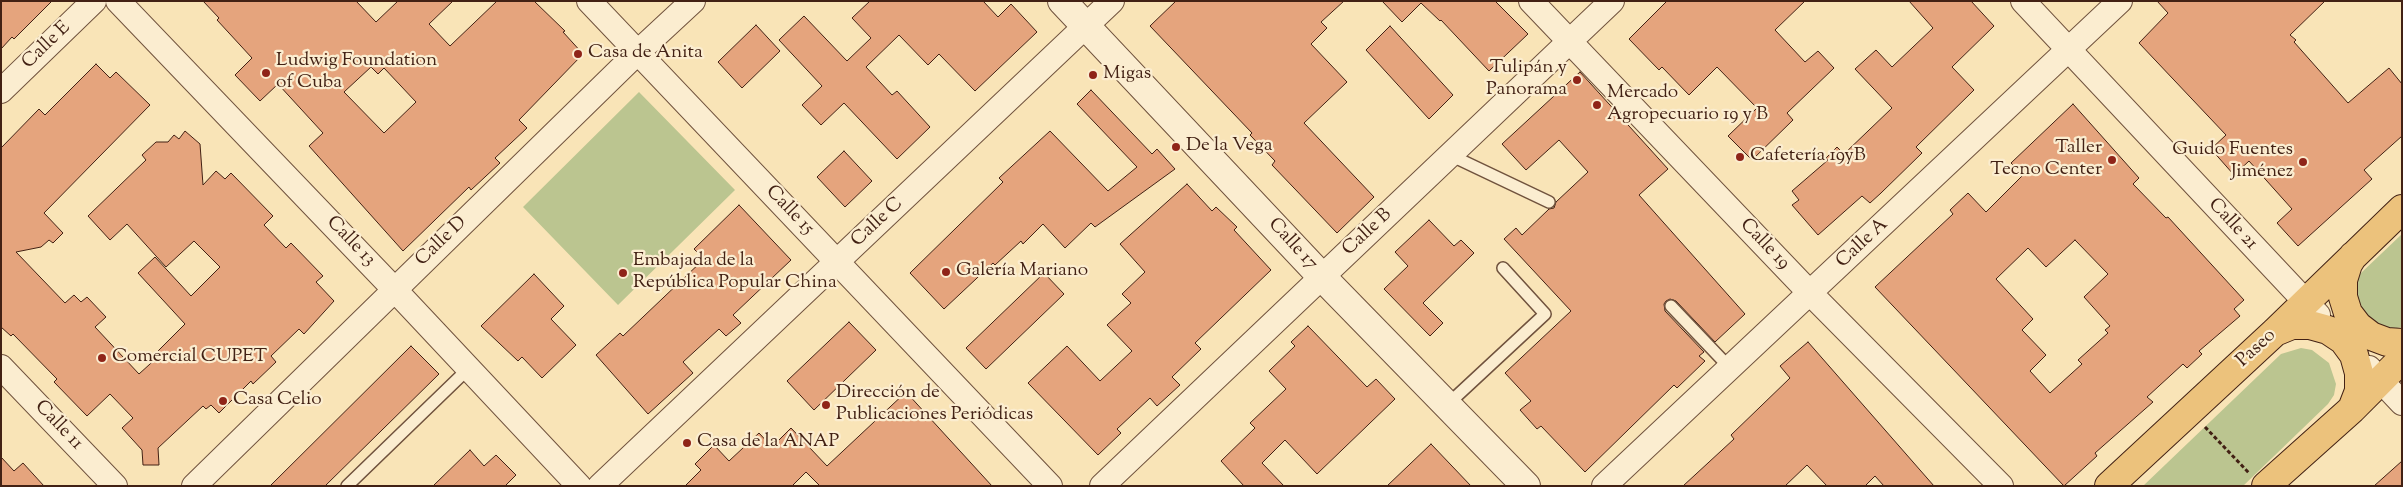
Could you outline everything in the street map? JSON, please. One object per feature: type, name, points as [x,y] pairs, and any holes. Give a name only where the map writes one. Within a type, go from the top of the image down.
[{"type":"main road","name":"Paseo","points":[[2109,486],[2191,412],[2306,303],[2357,250],[2402,209]]},
{"type":"main road","points":[[2357,250],[2348,264],[2343,280],[2344,297],[2348,312],[2358,326],[2371,336],[2387,342],[2402,344]]},
{"type":"main road","points":[[2275,332],[2292,325],[2310,325],[2328,330],[2343,340],[2354,355],[2359,373],[2359,391],[2352,408]]},
{"type":"main road","points":[[2260,483],[2352,408],[2379,379],[2402,359]]},
{"type":"street","name":"Calle E","points":[[1,91],[94,1]]},
{"type":"street","name":"Calle 13","points":[[118,1],[580,486]]},
{"type":"street","name":"Calle 15","points":[[589,1],[1050,486]]},
{"type":"street","name":"Calle D","points":[[194,486],[394,289],[693,1]]},
{"type":"street","name":"Calle 17","points":[[1062,1],[1322,277],[1526,486]]},
{"type":"street","name":"Calle C","points":[[600,486],[1112,1]]},
{"type":"street","name":"Calle 19","points":[[1531,1],[1810,293],[2001,486]]},
{"type":"street","name":"Calle B","points":[[1102,486],[1612,1]]},
{"type":"street","name":"Calle 21","points":[[2023,1],[2402,403]]},
{"type":"street","name":"Calle A","points":[[1604,486],[2120,1]]},
{"type":"street","name":"Calle 11","points":[[1,367],[115,486]]},
{"type":"lane","points":[[1450,155],[1549,202]]},
{"type":"lane","points":[[1447,405],[1545,314],[1503,268]]},
{"type":"lane","points":[[1671,306],[1730,368]]},
{"type":"lane","points":[[347,486],[469,368]]},
{"type":"path","points":[[2191,412],[2260,483]]},
{"type":"green space","points":[[639,92],[735,190],[618,305],[523,207]]},
{"type":"green space","points":[[2402,234],[2402,327],[2387,330],[2358,314],[2355,282],[2361,273]]},
{"type":"green space","points":[[2301,348],[2312,350],[2329,363],[2336,384],[2334,395],[2328,404],[2243,486],[2143,486],[2281,354]]},
{"type":"building","points":[[1,1],[52,1],[14,39],[12,37],[1,49]]},
{"type":"building","points":[[203,1],[356,1],[376,22],[398,1],[453,1],[429,24],[450,46],[497,1],[534,1],[565,31],[563,32],[583,54],[519,120],[527,128],[495,158],[500,163],[471,190],[469,187],[403,251],[309,146],[323,133],[278,84],[260,101],[235,75],[252,58],[217,20],[219,18]],"holes":[[[371,67],[378,74],[384,68],[416,102],[384,133],[344,92]]]},
{"type":"building","points":[[870,1],[983,1],[998,17],[1011,4],[1037,32],[975,91],[939,54],[928,65],[899,35],[866,67],[892,95],[897,91],[930,127],[897,159],[844,103],[821,125],[802,105],[822,86],[779,40],[804,16],[847,61],[871,38],[852,18]]},
{"type":"building","points":[[1176,1],[1344,1],[1321,22],[1327,28],[1311,44],[1347,82],[1304,123],[1374,197],[1337,233],[1272,165],[1275,161],[1250,135],[1252,133],[1150,26]]},
{"type":"building","points":[[1382,1],[1495,1],[1528,34],[1489,71],[1441,20],[1421,3],[1402,22]]},
{"type":"building","points":[[1667,1],[1805,1],[1775,30],[1805,62],[1818,51],[1834,68],[1787,113],[1793,120],[1752,160],[1728,136],[1757,108],[1717,67],[1689,95],[1662,67],[1659,70],[1629,39]]},
{"type":"building","points":[[1909,1],[1971,1],[1994,26],[1952,67],[1974,90],[1916,147],[1922,153],[1881,193],[1870,203],[1862,196],[1818,235],[1792,205],[1799,200],[1792,191],[1828,160],[1826,158],[1837,147],[1844,154],[1892,108],[1855,69],[1876,50],[1892,67],[1933,28]]},
{"type":"building","points":[[2157,1],[2325,1],[2290,35],[2348,103],[2389,68],[2402,84],[2402,136],[2364,170],[2372,179],[2298,246],[2277,223],[2292,209],[2249,161],[2234,175],[2211,149],[2226,135],[2139,43],[2168,13]]},
{"type":"building","points":[[756,25],[780,51],[742,88],[718,62]]},
{"type":"building","points":[[1390,26],[1453,95],[1429,119],[1366,50]]},
{"type":"building","points":[[96,64],[110,78],[116,72],[150,105],[44,213],[63,233],[53,243],[49,240],[41,247],[16,252],[65,303],[74,295],[81,302],[87,297],[106,317],[95,327],[139,374],[161,354],[158,351],[185,324],[138,273],[155,257],[191,296],[220,267],[194,241],[166,267],[127,224],[110,240],[88,216],[146,160],[142,155],[156,142],[168,142],[174,135],[179,139],[185,131],[200,144],[203,185],[216,171],[225,179],[231,173],[273,216],[264,225],[286,248],[291,243],[323,276],[316,282],[334,301],[304,334],[299,329],[271,356],[276,362],[253,384],[251,381],[219,413],[211,405],[206,409],[203,406],[158,448],[159,465],[143,465],[142,450],[122,428],[133,418],[110,394],[87,416],[54,382],[57,379],[13,334],[11,336],[1,327],[1,148],[39,109],[45,115]]},
{"type":"building","points":[[1580,72],[1668,169],[1639,195],[1745,314],[1715,342],[1676,301],[1670,299],[1666,301],[1664,304],[1665,311],[1704,352],[1699,356],[1705,361],[1677,388],[1674,385],[1585,472],[1541,426],[1537,429],[1520,410],[1531,401],[1505,373],[1571,311],[1504,239],[1516,228],[1522,235],[1549,209],[1554,208],[1556,202],[1588,172],[1559,140],[1526,170],[1502,144]]},
{"type":"building","points":[[1091,90],[1152,154],[1157,149],[1175,169],[1095,227],[1091,223],[1065,248],[1043,224],[1023,244],[1021,241],[995,265],[993,263],[944,309],[910,273],[1003,182],[999,178],[1050,131],[1108,191],[1137,167],[1077,104]]},
{"type":"building","points":[[2073,104],[2139,178],[2133,184],[2166,218],[2168,217],[2244,300],[2234,309],[2240,316],[2199,351],[2202,354],[2187,368],[2183,364],[2147,397],[2153,402],[2095,453],[2097,456],[2064,486],[1875,287],[1953,214],[1950,210],[1968,193],[1986,212],[2023,175],[2011,163]],"holes":[[[2075,240],[2108,274],[2084,297],[2110,326],[2105,330],[2108,333],[2078,360],[2082,364],[2050,393],[2030,371],[2046,355],[2022,330],[2033,319],[1996,279],[2028,248],[2046,267]]]},
{"type":"building","points":[[844,151],[872,181],[845,207],[817,177]]},
{"type":"building","points":[[1187,184],[1212,211],[1216,207],[1237,227],[1234,230],[1271,270],[1195,343],[1201,349],[1172,377],[1180,385],[1157,406],[1150,398],[1117,429],[1121,433],[1098,455],[1028,383],[1067,346],[1100,381],[1132,351],[1107,325],[1131,303],[1122,294],[1145,272],[1120,244]]},
{"type":"building","points":[[739,205],[791,260],[733,315],[741,323],[726,336],[719,329],[683,362],[693,373],[648,414],[596,355],[620,333],[623,336],[704,259],[694,249]]},
{"type":"building","points":[[1429,220],[1454,246],[1461,240],[1474,253],[1423,303],[1443,323],[1430,336],[1384,289],[1408,266],[1395,252]]},
{"type":"building","points":[[1044,273],[1064,294],[986,369],[966,348]]},
{"type":"building","points":[[534,274],[564,306],[551,319],[576,345],[542,378],[522,357],[518,361],[481,326]]},
{"type":"building","points":[[849,322],[876,350],[814,410],[787,381]]},
{"type":"building","points":[[1308,326],[1367,387],[1376,379],[1395,399],[1317,474],[1285,440],[1262,463],[1284,486],[1244,486],[1221,461],[1255,428],[1250,423],[1286,389],[1269,371],[1295,346],[1291,342]]},
{"type":"building","points":[[1808,342],[1934,486],[1884,486],[1875,476],[1865,486],[1827,486],[1807,465],[1785,486],[1683,486],[1734,439],[1731,435],[1790,378],[1780,366]]},
{"type":"building","points":[[411,346],[439,374],[325,486],[270,486]]},
{"type":"building","points":[[906,392],[992,486],[820,486],[806,472],[792,486],[685,486],[701,470],[695,464],[714,445],[729,461],[759,433],[772,447],[791,428],[827,466]]},
{"type":"building","points":[[1431,444],[1471,486],[1387,486]]},
{"type":"building","points":[[470,450],[484,466],[496,455],[516,475],[505,486],[433,486]]},
{"type":"building","points":[[1,457],[14,471],[23,463],[44,486],[1,486]]},
{"type":"building","points":[[2402,461],[2402,486],[2374,486]]},
{"type":"place","name":"Casa de Anita","points":[[578,54]]},
{"type":"place","name":"Ludwig Foundation of Cuba","points":[[266,73]]},
{"type":"place","name":"Migas","points":[[1093,75]]},
{"type":"place","name":"Tulipán y Panorama","points":[[1577,80]]},
{"type":"place","name":"Mercado Agropecuario 19 y B","points":[[1597,105]]},
{"type":"place","name":"De la Vega","points":[[1176,147]]},
{"type":"place","name":"Cafetería 19yB","points":[[1740,157]]},
{"type":"place","name":"Taller Tecno Center","points":[[2112,160]]},
{"type":"place","name":"Guido Fuentes Jiménez","points":[[2303,162]]},
{"type":"place","name":"Galería Mariano","points":[[946,272]]},
{"type":"place","name":"Embajada de la República Popular China","points":[[623,273]]},
{"type":"place","name":"Comercial CUPET","points":[[102,358]]},
{"type":"place","name":"Casa Celio","points":[[223,401]]},
{"type":"place","name":"Dirección de Publicaciones Periódicas","points":[[826,405]]},
{"type":"place","name":"Casa de la ANAP","points":[[687,443]]}]
